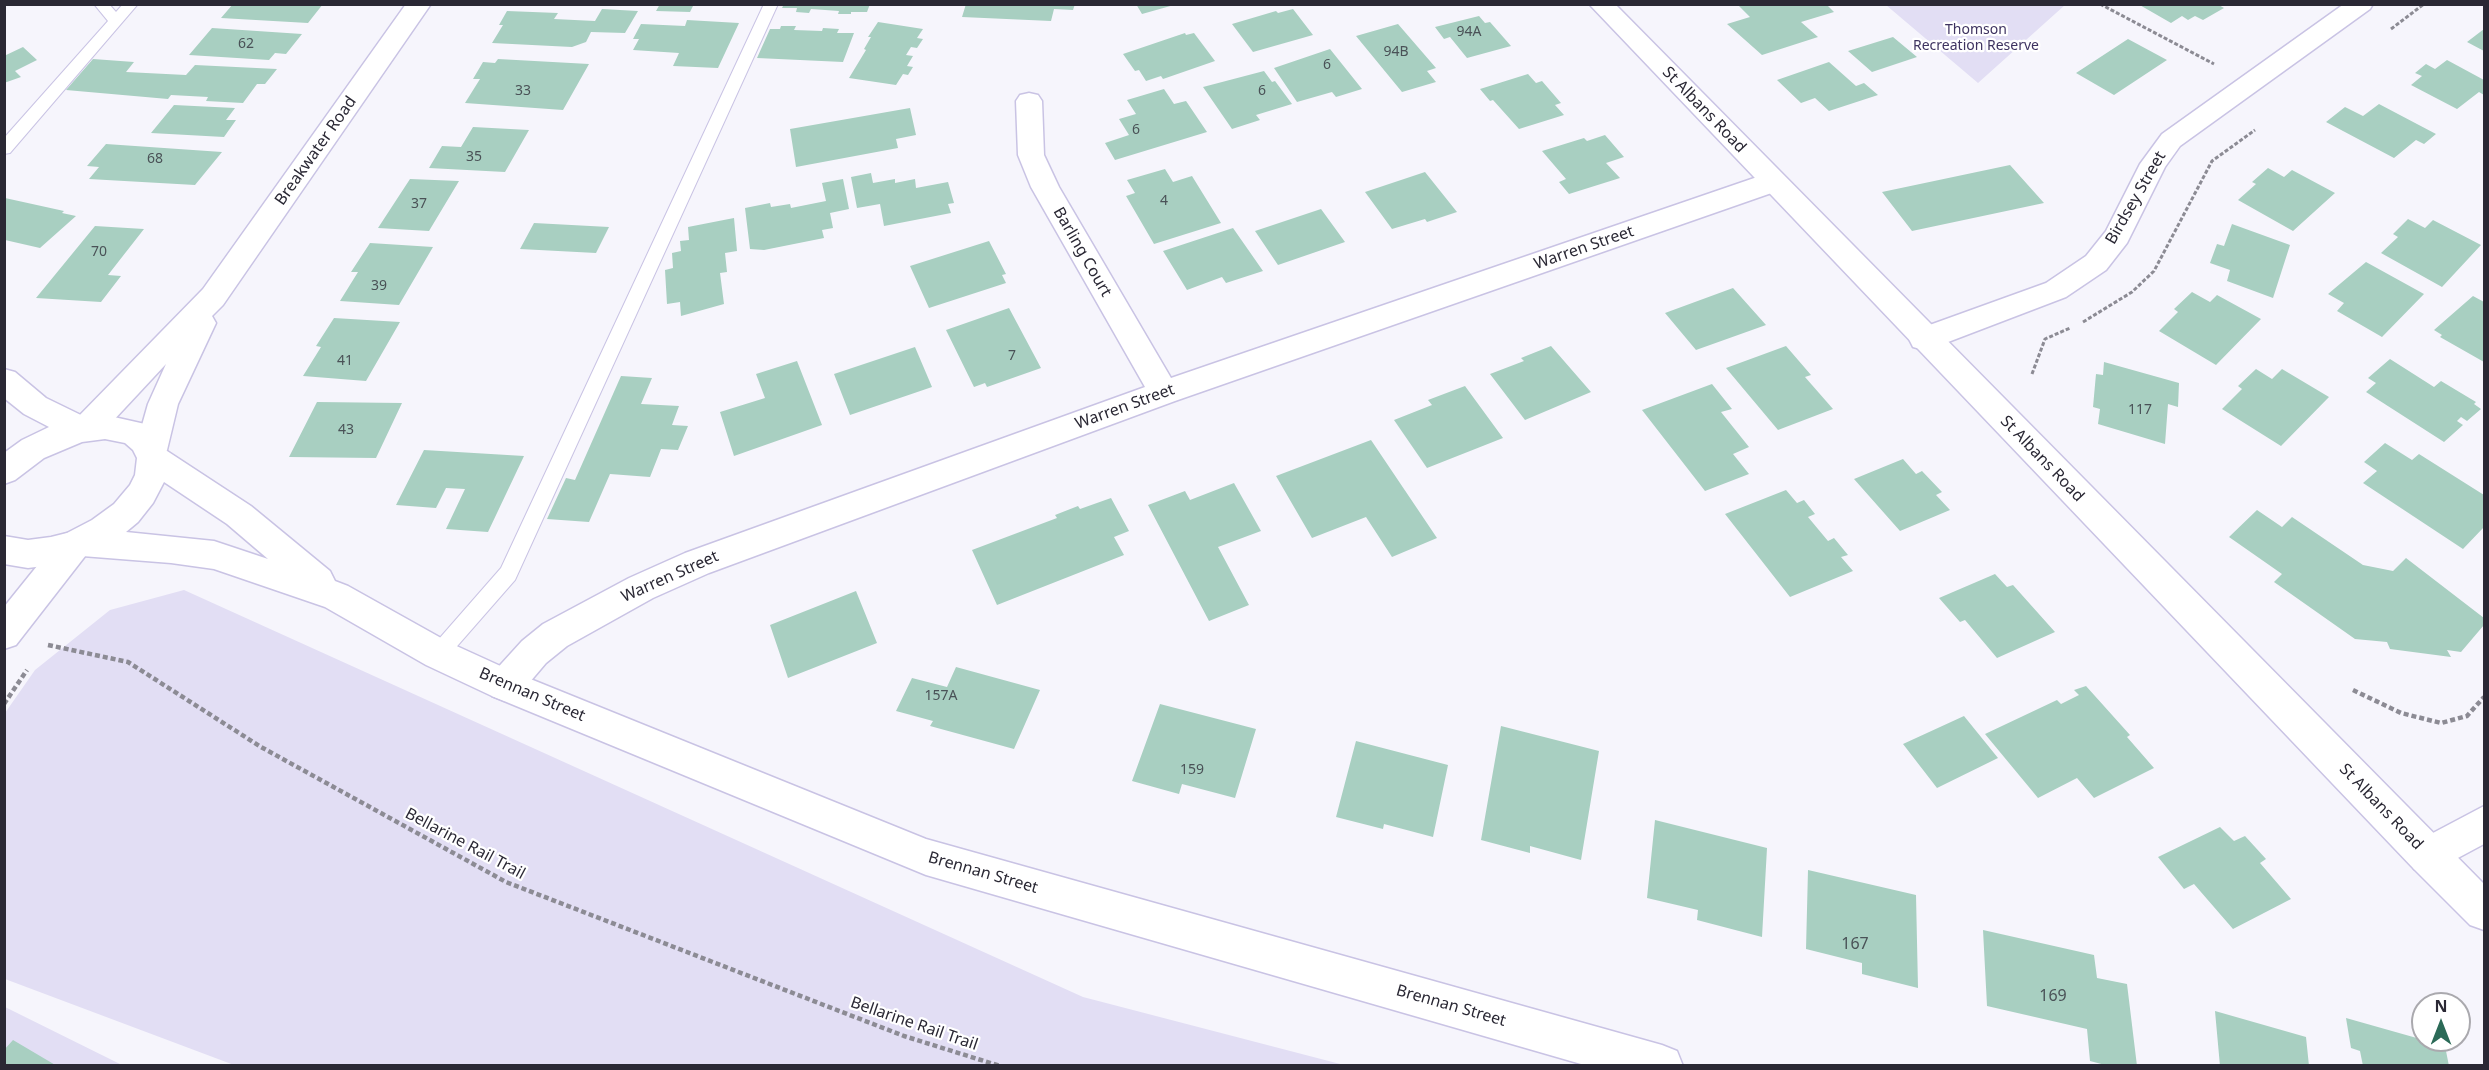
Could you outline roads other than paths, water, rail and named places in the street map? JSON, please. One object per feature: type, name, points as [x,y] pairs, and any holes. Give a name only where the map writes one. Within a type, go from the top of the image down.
[{"type":"street","name":"Breakwater Road","points":[[84,429],[213,297],[419,4]]},
{"type":"street","name":"St Albans Road","points":[[1601,4],[1924,339],[2484,911]]},
{"type":"street","name":"Birdsey Street","points":[[1924,339],[2056,290],[2096,263],[2117,236],[2153,164],[2171,140],[2361,4]]},
{"type":"street","name":"Barling Court","points":[[1029,101],[1031,155],[1045,187],[1164,393]]},
{"type":"street","name":"Warren Street","points":[[505,685],[540,646],[555,635],[671,574],[1164,393],[1773,182]]},
{"type":"street","name":"Breakwater Road","points":[[76,543],[104,530],[126,513],[142,494],[151,475],[152,454],[163,404],[213,297]]},
{"type":"street","points":[[4,380],[41,410],[84,429]]},
{"type":"street","name":"Brennan Street","points":[[84,429],[105,427],[134,433],[144,441],[152,454],[239,515],[336,596],[438,654],[505,685],[926,857],[1662,1065]]},
{"type":"street","points":[[4,471],[33,448],[84,429]]},
{"type":"street","name":"Brennan Street","points":[[76,543],[171,549],[214,555],[336,596]]},
{"type":"street","points":[[4,549],[28,554],[76,543]]},
{"type":"street","points":[[4,634],[76,543]]},
{"type":"street","points":[[2428,856],[2484,824]]},
{"type":"lane","points":[[101,4],[116,22]]},
{"type":"lane","points":[[4,149],[131,4]]},
{"type":"lane","points":[[438,654],[508,574],[771,4]]},
{"type":"park label","name":"Thomson Recreation Reserve","points":[[1976,38]]}]
